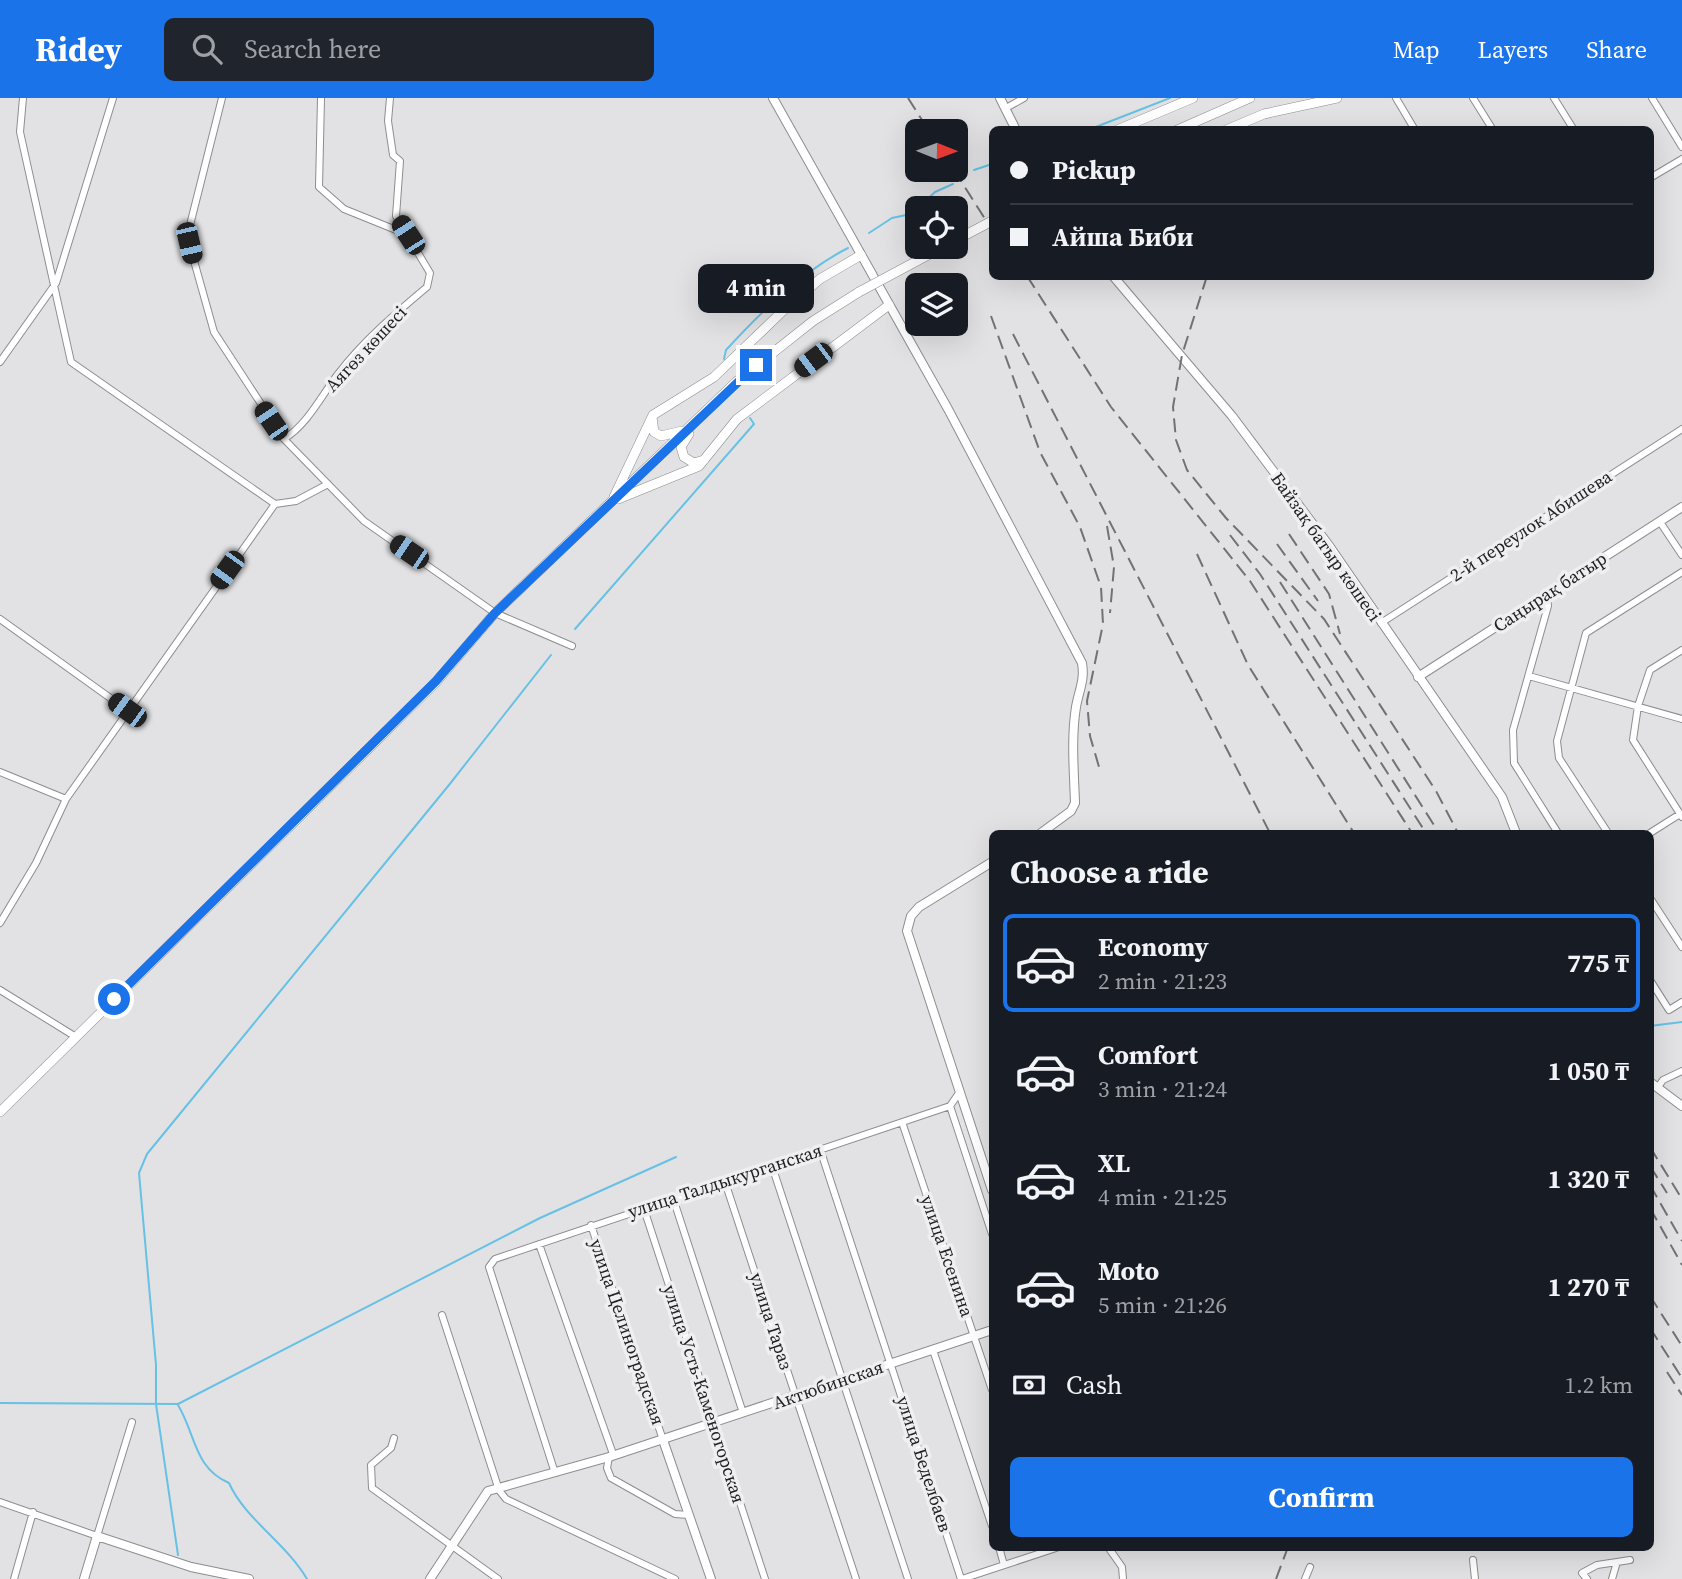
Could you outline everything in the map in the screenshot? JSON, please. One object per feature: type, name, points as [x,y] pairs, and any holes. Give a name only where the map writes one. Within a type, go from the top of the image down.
[{"type":"main road","points":[[1126,126],[1193,98]]},
{"type":"main road","points":[[1186,126],[1250,98]]},
{"type":"main road","points":[[1236,126],[1264,114],[1335,98]]},
{"type":"main road","points":[[968,234],[989,223]]},
{"type":"main road","points":[[612,501],[653,415],[713,377],[820,279],[861,255]]},
{"type":"main road","points":[[0,1112],[436,681],[495,613],[693,425],[776,349],[859,292],[921,259]]},
{"type":"main road","points":[[612,501],[669,481],[699,466],[737,419],[783,382],[889,306]]},
{"type":"main road","points":[[653,415],[654,432],[661,436],[675,435],[693,425]]},
{"type":"main road","points":[[693,425],[682,453],[687,461],[706,459]]},
{"type":"street","points":[[15,98],[22,101],[20,132],[56,283],[71,362],[275,504],[296,501],[328,484]]},
{"type":"street","points":[[0,362],[56,283],[113,98]]},
{"type":"street","points":[[222,98],[190,229],[189,243],[214,332],[284,439],[364,521],[495,613],[572,646]]},
{"type":"street","points":[[321,98],[319,187],[344,209],[408,235]]},
{"type":"street","name":"Аягөз көшесі","points":[[284,439],[298,430],[338,374],[393,314],[428,287],[430,273],[396,216],[395,194],[401,182],[400,161],[393,155],[388,121],[390,98]]},
{"type":"street","points":[[773,98],[948,409],[1082,663],[1084,678],[1076,706],[1074,736],[1075,803],[1071,811],[1045,830]]},
{"type":"street","points":[[1000,98],[1014,126]]},
{"type":"street","points":[[1006,108],[1023,98]]},
{"type":"street","points":[[1396,98],[1413,126]]},
{"type":"street","points":[[1473,98],[1490,126]]},
{"type":"street","points":[[1554,98],[1572,126]]},
{"type":"street","points":[[1652,98],[1682,147]]},
{"type":"street","points":[[1654,176],[1682,159]]},
{"type":"street","name":"Байзақ батыр көшесі","points":[[1116,280],[1232,416],[1330,547],[1502,797],[1515,830]]},
{"type":"street","name":"2-й переулок Абишева","points":[[1381,623],[1682,429]]},
{"type":"street","points":[[0,923],[36,863],[66,799],[275,504]]},
{"type":"street","name":"Саңырақ батыр","points":[[1418,677],[1682,507]]},
{"type":"street","points":[[1660,522],[1682,555]]},
{"type":"street","points":[[1606,830],[1559,758],[1557,741],[1586,633],[1682,572]]},
{"type":"street","points":[[1547,595],[1548,606],[1513,730],[1514,763],[1556,830]]},
{"type":"street","points":[[0,619],[127,710]]},
{"type":"street","points":[[1654,832],[1681,816],[1633,740],[1638,706],[1650,670],[1682,650]]},
{"type":"street","points":[[1529,676],[1682,719]]},
{"type":"street","points":[[0,772],[66,799]]},
{"type":"street","points":[[989,864],[919,907],[909,921],[907,931],[989,1181]]},
{"type":"street","points":[[1654,904],[1682,947]]},
{"type":"street","points":[[1654,987],[1669,1010],[1682,1002]]},
{"type":"street","points":[[0,990],[76,1037]]},
{"type":"street","points":[[1682,1071],[1654,1085],[1682,1106]]},
{"type":"street","points":[[959,1093],[950,1106],[989,1225]]},
{"type":"street","name":"улица Талдыкурганская","points":[[555,1473],[489,1267],[495,1259],[950,1106]]},
{"type":"street","name":"улица Есенина","points":[[902,1122],[989,1381]]},
{"type":"street","name":"улица Беделбаев","points":[[820,1149],[962,1579]]},
{"type":"street","points":[[772,1166],[908,1579]]},
{"type":"street","name":"улица Тараз","points":[[725,1182],[856,1579]]},
{"type":"street","points":[[673,1198],[743,1413]]},
{"type":"street","name":"улица Усть-Каменогорская","points":[[643,1209],[765,1579]]},
{"type":"street","name":"улица Целиноградская","points":[[591,1225],[663,1440]]},
{"type":"street","points":[[539,1244],[611,1455],[607,1468],[611,1478],[675,1514],[689,1515]]},
{"type":"street","points":[[442,1315],[498,1488],[506,1499],[676,1579]]},
{"type":"street","name":"Актюбинская","points":[[498,1488],[663,1440],[989,1331]]},
{"type":"street","points":[[933,1350],[989,1517]]},
{"type":"street","points":[[84,1579],[132,1422]]},
{"type":"street","points":[[394,1438],[391,1448],[371,1465],[372,1488],[455,1545],[498,1579]]},
{"type":"street","points":[[663,1440],[711,1579]]},
{"type":"street","points":[[430,1579],[455,1545],[488,1491],[498,1488]]},
{"type":"street","points":[[0,1502],[191,1567],[249,1579]]},
{"type":"street","points":[[14,1579],[33,1512]]},
{"type":"street","points":[[1000,1551],[1004,1565]]},
{"type":"street","points":[[962,1579],[1040,1551]]},
{"type":"street","points":[[1111,1551],[1122,1567],[1123,1579]]},
{"type":"street","points":[[1474,1560],[1475,1579]]},
{"type":"street","points":[[1585,1576],[1597,1565],[1630,1560]]},
{"type":"street","points":[[1612,1579],[1617,1562]]},
{"type":"street","points":[[1305,1579],[1310,1567]]},
{"type":"waterway","points":[[1098,126],[1170,98]]},
{"type":"waterway","points":[[974,170],[989,165]]},
{"type":"waterway","points":[[931,196],[953,184]]},
{"type":"waterway","points":[[869,233],[892,218],[905,215]]},
{"type":"waterway","points":[[724,359],[726,350],[782,294],[814,269],[848,248]]},
{"type":"waterway","points":[[575,629],[754,424],[750,418]]},
{"type":"waterway","points":[[178,1555],[156,1404],[156,1365],[139,1173],[147,1154],[449,785],[551,655]]},
{"type":"waterway","points":[[1654,1026],[1682,1022]]},
{"type":"waterway","points":[[0,1403],[178,1404],[540,1218],[676,1157]]},
{"type":"waterway","points":[[178,1405],[202,1460],[217,1477],[229,1483],[245,1508],[288,1554],[307,1579]]},
{"type":"railway","points":[[908,98],[921,119]]},
{"type":"railway","points":[[962,182],[989,225]]},
{"type":"railway","points":[[1030,280],[1111,407],[1250,581],[1410,830]]},
{"type":"railway","points":[[1206,280],[1182,355],[1173,407],[1176,440],[1187,470],[1226,518],[1324,619],[1436,791],[1456,830]]},
{"type":"railway","points":[[991,316],[1040,452],[1080,527],[1101,587],[1103,624],[1087,701],[1090,736],[1099,767]]},
{"type":"railway","points":[[1013,334],[1268,830]]},
{"type":"railway","points":[[1107,526],[1114,567],[1110,613]]},
{"type":"railway","points":[[1289,534],[1329,594],[1340,634]]},
{"type":"railway","points":[[1230,535],[1260,574],[1424,830]]},
{"type":"railway","points":[[1277,544],[1318,601]]},
{"type":"railway","points":[[1197,554],[1248,665],[1352,830]]},
{"type":"railway","points":[[1280,582],[1437,830]]},
{"type":"railway","points":[[1654,1154],[1682,1199]]},
{"type":"railway","points":[[1654,1172],[1667,1193]]},
{"type":"railway","points":[[1654,1192],[1682,1241]]},
{"type":"railway","points":[[1654,1215],[1682,1265]]},
{"type":"railway","points":[[1654,1302],[1682,1346]]},
{"type":"railway","points":[[1654,1334],[1682,1378]]},
{"type":"railway","points":[[1667,1372],[1682,1395]]},
{"type":"railway","points":[[1276,1579],[1286,1551]]},
{"type":"route","points":[[114,999],[436,681],[495,613],[756,365]]}]
